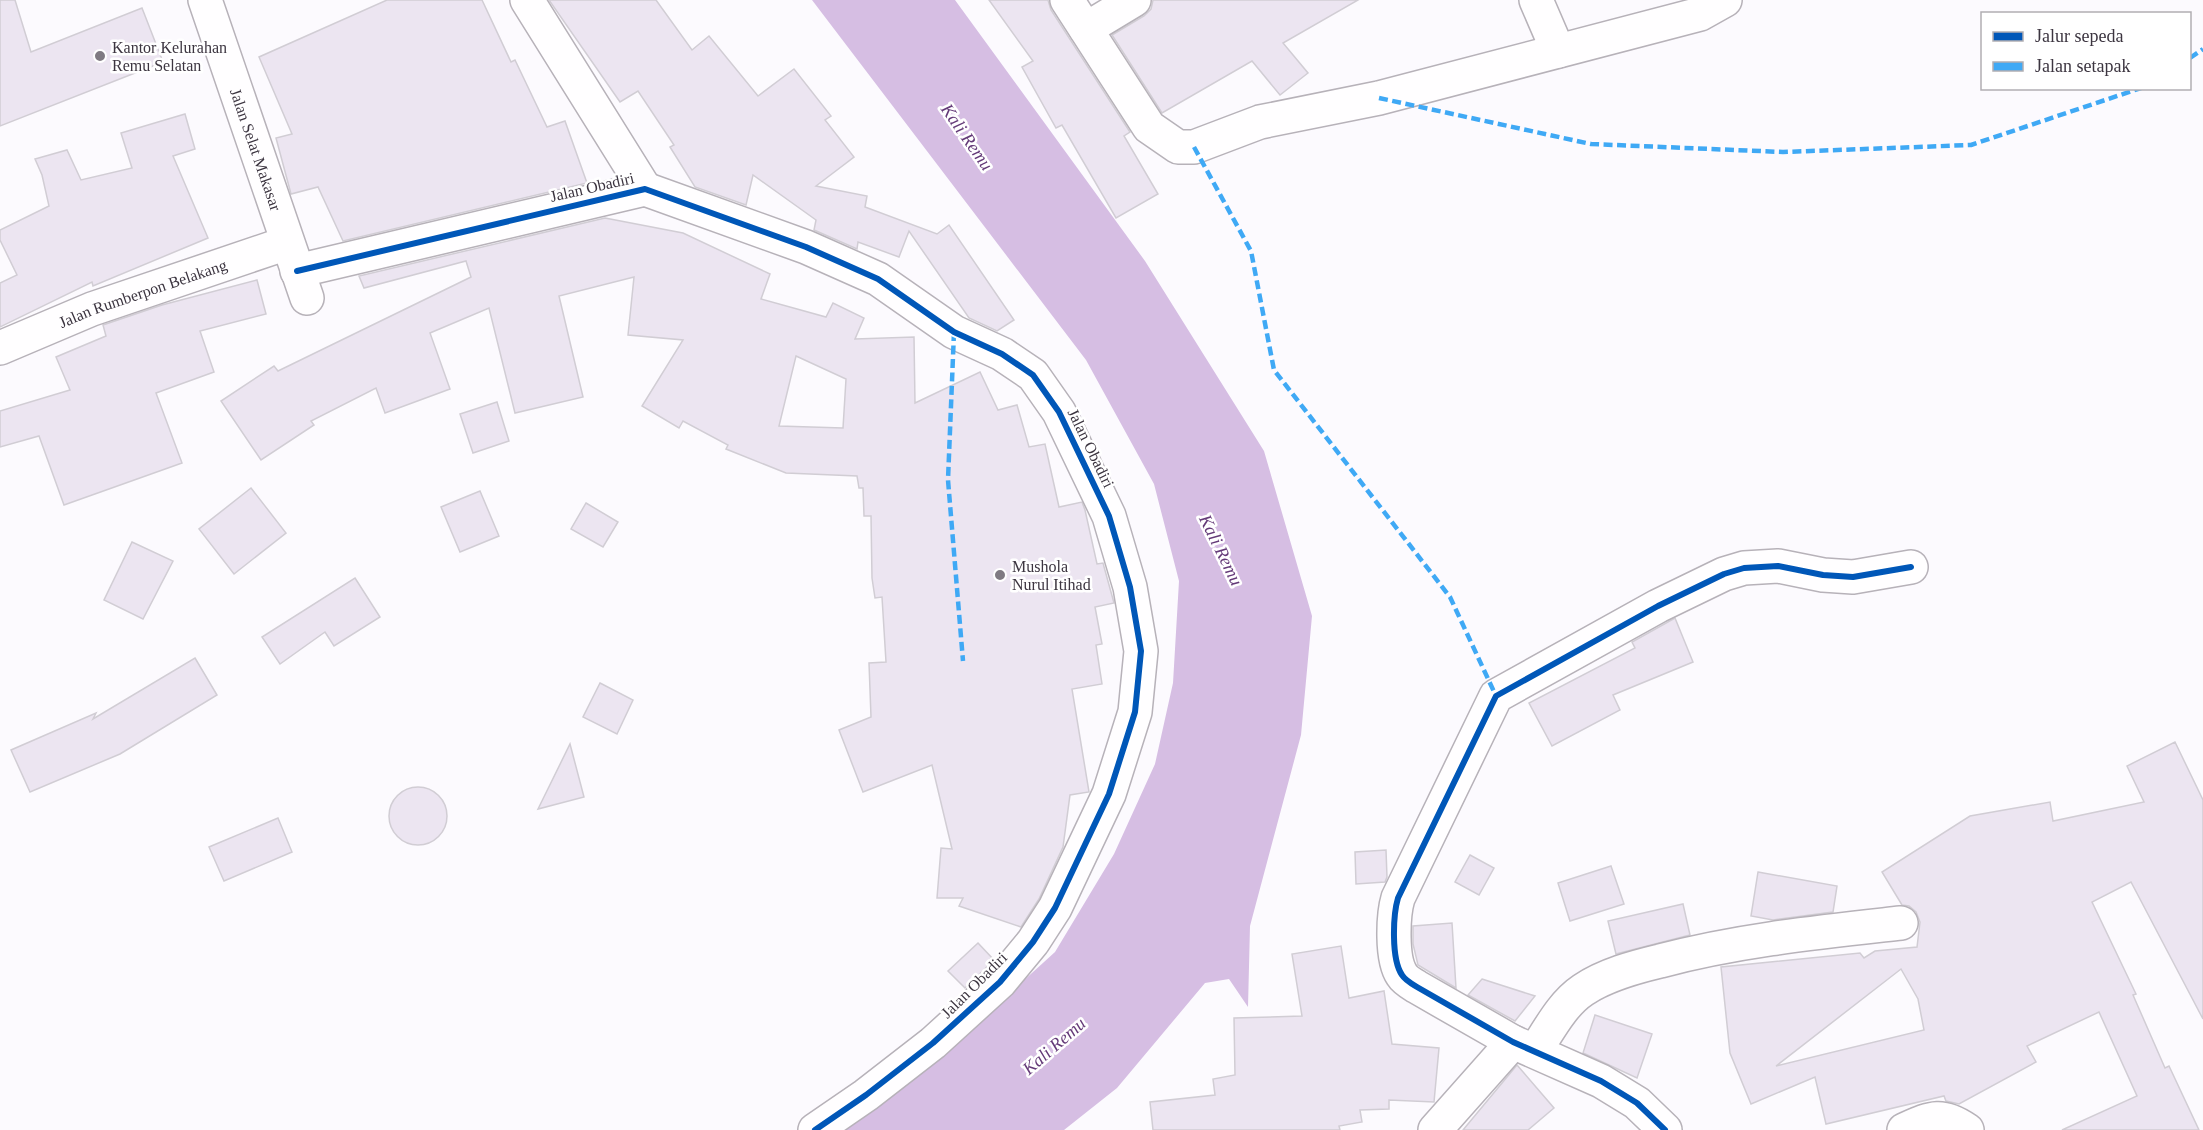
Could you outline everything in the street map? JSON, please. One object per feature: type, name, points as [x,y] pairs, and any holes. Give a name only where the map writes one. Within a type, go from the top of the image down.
[{"type":"street","name":"Jalan Selat Makasar","points":[[205,0],[297,270]]},
{"type":"street","points":[[527,0],[645,189]]},
{"type":"street","points":[[1067,0],[1149,127],[1178,147],[1194,147],[1260,122],[1379,98],[1700,14],[1725,0]]},
{"type":"street","points":[[1086,29],[1134,0]]},
{"type":"street","points":[[1536,0],[1558,51]]},
{"type":"street","name":"Jalan Obadiri","points":[[297,270],[645,189],[806,248],[878,279],[954,332],[1002,354],[1033,375],[1059,412],[1109,516],[1130,587],[1141,651],[1135,712],[1109,794],[1055,908],[1033,942],[1000,982],[933,1043],[866,1095],[815,1130]]},
{"type":"street","name":"Jalan Rumberpon Belakang","points":[[0,348],[92,309],[297,270]]},
{"type":"street","points":[[1665,1130],[1637,1103],[1601,1081],[1524,1046],[1417,987],[1401,974],[1396,960],[1394,914],[1398,898],[1496,696],[1659,606],[1724,574],[1744,568],[1778,566],[1823,575],[1854,577],[1911,567]]},
{"type":"street","points":[[1435,1130],[1573,998],[1611,976],[1684,955],[1781,938],[1901,923]]},
{"type":"street","points":[[1904,1130],[1933,1118],[1943,1117],[1953,1120],[1967,1130]]},
{"type":"water","name":"Kali Remu","points":[[812,0],[955,0],[1145,261],[1264,451],[1312,616],[1301,735],[1250,926],[1248,1007],[1229,979],[1205,983],[1117,1088],[1064,1130],[830,1130],[966,1033],[1055,952],[1114,854],[1155,764],[1173,683],[1179,581],[1154,484],[1086,360]]},
{"type":"building","name":"Kantor Kelurahan Remu Selatan","points":[[0,0],[15,0],[31,52],[142,8],[163,62],[0,126]]},
{"type":"building","points":[[387,0],[482,0],[511,62],[515,60],[547,127],[565,121],[587,183],[343,241],[318,187],[291,194],[276,138],[292,134],[259,57]]},
{"type":"building","points":[[549,0],[656,0],[692,50],[709,36],[758,96],[794,69],[831,116],[825,120],[854,157],[816,186],[867,196],[865,207],[937,234],[949,225],[1014,320],[997,331],[969,318],[909,231],[899,257],[858,242],[857,249],[814,230],[816,220],[753,175],[746,205],[695,187],[670,147],[674,145],[638,91],[620,102]]},
{"type":"building","points":[[989,0],[1048,0],[1051,10],[1130,132],[1124,136],[1158,194],[1116,218],[1062,125],[1056,128],[1022,67],[1033,61]]},
{"type":"building","points":[[1153,0],[1358,0],[1283,43],[1308,73],[1280,95],[1252,61],[1162,113],[1112,35],[1144,16],[1151,9]]},
{"type":"building","points":[[185,114],[195,149],[173,156],[208,238],[93,286],[92,282],[0,327],[0,283],[17,275],[0,240],[0,230],[49,206],[42,175],[35,159],[67,150],[81,180],[132,168],[121,133]]},
{"type":"building","points":[[605,218],[683,233],[770,274],[761,299],[826,317],[833,303],[864,318],[855,339],[914,337],[915,403],[980,372],[998,410],[1017,405],[1029,447],[1045,444],[1059,507],[1082,502],[1097,564],[1103,563],[1114,603],[1095,607],[1102,644],[1096,645],[1102,684],[1072,689],[1089,792],[1070,795],[1063,847],[1039,899],[1021,927],[959,906],[963,898],[937,898],[941,848],[952,849],[932,765],[863,792],[839,730],[871,717],[869,663],[886,662],[882,597],[875,598],[872,578],[871,516],[864,516],[863,488],[859,488],[857,476],[786,473],[726,449],[728,445],[683,421],[679,428],[642,406],[683,340],[628,335],[634,277],[559,296],[583,397],[515,413],[489,308],[430,333],[450,389],[385,413],[376,388],[311,421],[314,425],[261,460],[221,401],[274,366],[278,371],[471,277],[466,261],[364,288],[359,276]],"holes":[[[796,356],[846,379],[843,428],[779,426]]]},
{"type":"building","points":[[257,280],[266,314],[200,331],[214,372],[156,393],[182,463],[64,505],[39,436],[0,447],[0,411],[70,390],[56,357],[106,336],[103,325],[162,305]]},
{"type":"building","points":[[497,402],[509,441],[473,453],[460,414]]},
{"type":"building","points":[[251,488],[286,533],[234,574],[199,529]]},
{"type":"building","points":[[480,491],[499,536],[460,552],[441,507]]},
{"type":"building","points":[[586,503],[618,522],[603,547],[571,529]]},
{"type":"building","points":[[132,542],[173,561],[143,619],[104,600]]},
{"type":"building","points":[[355,578],[380,617],[334,646],[325,632],[280,664],[262,637]]},
{"type":"building","points":[[1675,618],[1693,662],[1613,695],[1620,710],[1552,746],[1529,703],[1635,648],[1632,642]]},
{"type":"building","points":[[195,658],[217,695],[120,754],[30,792],[11,750],[96,713],[93,719]]},
{"type":"building","points":[[600,683],[633,700],[617,734],[583,717]]},
{"type":"building","points":[[2175,742],[2203,800],[2203,1019],[2131,882],[2092,902],[2136,994],[2133,995],[2165,1068],[2169,1066],[2199,1130],[2062,1130],[2137,1096],[2099,1012],[2027,1046],[2036,1062],[1959,1104],[1946,1101],[1944,1096],[1826,1124],[1815,1077],[1751,1104],[1730,1053],[1721,967],[1860,953],[1864,958],[1875,951],[1917,947],[1920,922],[1916,912],[1909,906],[1902,905],[1882,872],[1970,816],[2050,802],[2053,821],[2144,802],[2127,766]],"holes":[[[1901,969],[1918,999],[1924,1030],[1776,1066]]]},
{"type":"building","points":[[570,744],[584,797],[538,809]]},
{"type":"building","points":[[418,787],[434,792],[442,800],[447,816],[442,832],[434,840],[418,845],[402,840],[394,832],[389,816],[394,800],[402,792]]},
{"type":"building","points":[[278,818],[292,852],[224,881],[209,847]]},
{"type":"building","points":[[1386,850],[1387,877],[1385,882],[1356,884],[1355,852]]},
{"type":"building","points":[[1470,855],[1494,868],[1479,895],[1455,882]]},
{"type":"building","points":[[1611,866],[1624,904],[1570,921],[1558,883]]},
{"type":"building","points":[[1758,872],[1837,886],[1833,912],[1773,920],[1751,916]]},
{"type":"building","points":[[1683,904],[1690,935],[1616,954],[1608,921]]},
{"type":"building","points":[[1452,923],[1456,988],[1418,965],[1413,944],[1413,926]]},
{"type":"building","points":[[978,943],[994,960],[965,988],[948,971]]},
{"type":"building","points":[[1341,946],[1349,998],[1384,991],[1392,1044],[1439,1048],[1434,1102],[1389,1100],[1389,1109],[1360,1110],[1362,1122],[1339,1126],[1340,1130],[1153,1130],[1150,1102],[1215,1095],[1213,1079],[1235,1075],[1234,1018],[1302,1016],[1292,954]]},
{"type":"building","points":[[1482,979],[1535,996],[1515,1021],[1468,995]]},
{"type":"building","points":[[1595,1015],[1652,1034],[1637,1078],[1583,1053]]},
{"type":"building","points":[[1517,1065],[1554,1108],[1528,1130],[1463,1130]]},
{"type":"marked path","points":[[2191,57],[2203,49]]},
{"type":"marked path","points":[[1379,98],[1591,144],[1783,152],[1971,145],[2135,90]]},
{"type":"marked path","points":[[1194,147],[1251,251],[1274,370],[1450,597],[1496,696]]},
{"type":"marked path","points":[[954,332],[948,480],[963,661]]},
{"type":"cycle path","points":[[297,271],[645,189],[806,247],[878,279],[954,332],[1002,354],[1033,375],[1059,412],[1109,516],[1130,587],[1141,651],[1135,712],[1109,794],[1055,908],[1033,942],[1000,982],[933,1043],[866,1095],[815,1130]]},
{"type":"cycle path","points":[[1665,1130],[1637,1103],[1601,1081],[1513,1042],[1407,980],[1398,968],[1396,959],[1394,926],[1398,898],[1496,696],[1658,606],[1724,574],[1744,568],[1778,566],[1823,575],[1853,577],[1911,567]]},
{"type":"place","name":"Kantor Kelurahan Remu Selatan","points":[[100,56]]},
{"type":"place","name":"Mushola Nurul Itihad","points":[[1000,575]]}]
